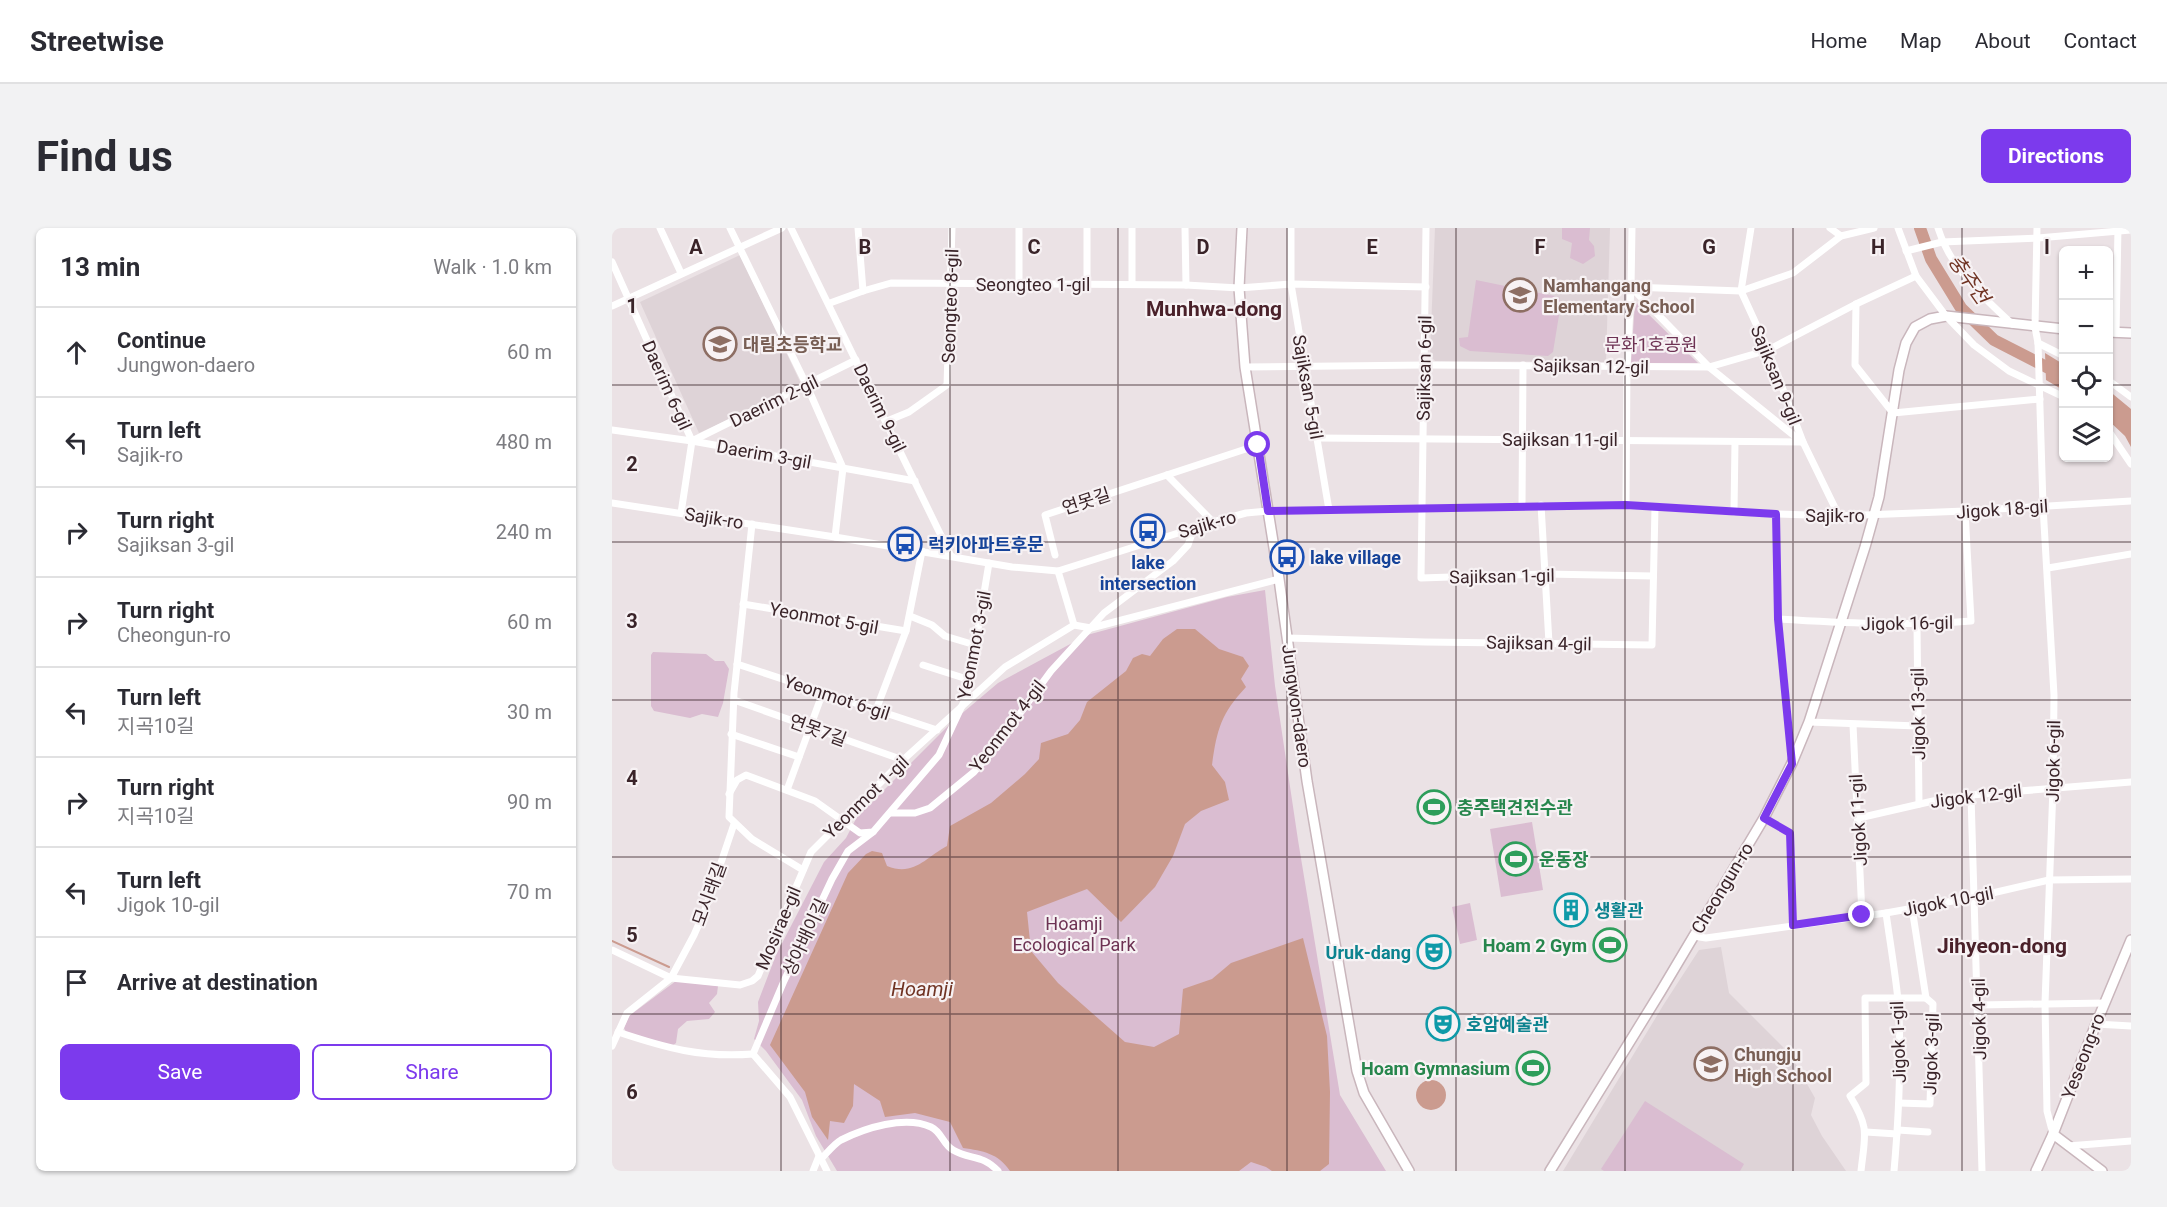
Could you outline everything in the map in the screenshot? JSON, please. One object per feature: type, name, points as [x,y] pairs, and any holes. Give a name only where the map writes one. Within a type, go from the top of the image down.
[{"type":"street","points":[[660,228],[681,273]]},
{"type":"street","points":[[730,228],[807,386],[843,468],[835,537]]},
{"type":"street","points":[[612,306],[782,228]]},
{"type":"street","name":"Daerim 9-gil","points":[[791,228],[830,303],[951,556]]},
{"type":"street","points":[[858,228],[863,291]]},
{"type":"street","name":"Seongteo 8-gil","points":[[887,421],[909,412],[947,385],[952,228]]},
{"type":"street","points":[[1019,228],[1019,284]]},
{"type":"street","points":[[1087,228],[1087,284]]},
{"type":"street","points":[[1132,228],[1132,284]]},
{"type":"street","points":[[1185,228],[1186,285]]},
{"type":"street","name":"Jungwon-daero","points":[[1242,228],[1239,288],[1245,368],[1288,638],[1307,781],[1357,1071],[1364,1093],[1409,1171]]},
{"type":"street","name":"Sajiksan 5-gil","points":[[1291,228],[1292,284],[1329,510]]},
{"type":"street","name":"Sajiksan 6-gil","points":[[1421,508],[1426,228]]},
{"type":"street","points":[[1626,505],[1627,367],[1632,228]]},
{"type":"street","points":[[1741,291],[1751,228]]},
{"type":"street","points":[[1830,228],[1841,236]]},
{"type":"street","points":[[1631,287],[1741,291],[1793,273],[1841,236],[1874,228]]},
{"type":"street","points":[[1898,228],[1916,276],[1946,316],[1974,345],[2009,371],[2059,395]]},
{"type":"street","points":[[1938,228],[1942,242],[1971,287],[2012,324]]},
{"type":"street","name":"Jigok 6-gil","points":[[2037,228],[2035,327],[2038,343],[2043,506],[2054,695],[2045,1003],[2046,1111],[2053,1134]]},
{"type":"street","points":[[2113,316],[2118,230]]},
{"type":"street","points":[[1906,252],[1942,242],[2038,238],[2131,230]]},
{"type":"street","name":"Daerim 6-gil","points":[[612,262],[692,441],[681,513]]},
{"type":"street","name":"Sajiksan 12-gil","points":[[1245,368],[1304,365],[1709,367],[1768,350],[1916,276]]},
{"type":"street","name":"Seongteo 1-gil","points":[[830,303],[891,283],[1132,284],[1239,288],[1292,284],[1426,287]]},
{"type":"street","points":[[1631,287],[1709,367],[1803,442]]},
{"type":"street","name":"Sajiksan 9-gil","points":[[1741,291],[1768,350],[1803,442],[1839,516]]},
{"type":"street","points":[[1856,304],[1855,365],[1893,413],[2040,399]]},
{"type":"street","points":[[1946,316],[2059,329]]},
{"type":"street","name":"Sajik-ro","points":[[612,503],[1031,570],[1058,571],[1213,522],[1246,513],[1268,511],[1626,505],[1776,514],[1873,515],[1879,497],[1899,370],[1906,343],[1915,327],[1930,319],[1946,316]]},
{"type":"street","points":[[2113,333],[2131,333]]},
{"type":"street","points":[[2038,343],[2060,354]]},
{"type":"street","name":"Daerim 2-gil","points":[[692,441],[856,360]]},
{"type":"street","points":[[1522,505],[1523,365]]},
{"type":"street","points":[[2113,383],[2131,397]]},
{"type":"street","name":"Daerim 3-gil","points":[[612,430],[692,441],[915,481]]},
{"type":"street","points":[[2113,436],[2131,464]]},
{"type":"street","name":"Sajiksan 11-gil","points":[[1317,438],[1803,442]]},
{"type":"street","points":[[1734,512],[1735,442]]},
{"type":"street","name":"연못길","points":[[1055,555],[1045,515],[1258,445]]},
{"type":"street","points":[[1167,475],[1213,522]]},
{"type":"street","name":"Jigok 18-gil","points":[[1873,515],[2131,501]]},
{"type":"street","points":[[1541,505],[1549,643]]},
{"type":"street","name":"Sajiksan 4-gil","points":[[1288,638],[1652,645],[1655,507]]},
{"type":"street","name":"Sajiksan 1-gil","points":[[1421,508],[1421,578],[1545,574],[1653,576]]},
{"type":"street","name":"Jigok 16-gil","points":[[1778,619],[1917,625],[1971,621],[1965,511]]},
{"type":"street","points":[[1776,514],[1778,619],[1792,764]]},
{"type":"street","name":"Cheongun-ro","points":[[1550,1171],[1764,818],[1792,764],[1809,722],[1865,547],[1873,515]]},
{"type":"street","points":[[752,524],[731,734],[729,817],[752,839],[803,870]]},
{"type":"street","name":"Yeonmot 4-gil","points":[[891,813],[915,813],[930,808],[974,772],[1051,671],[1104,613],[1173,561],[1188,545],[1194,528]]},
{"type":"street","points":[[876,710],[906,632],[922,551]]},
{"type":"street","points":[[2048,568],[2131,554]]},
{"type":"street","name":"Yeonmot 3-gil","points":[[891,813],[939,755],[964,705],[988,563]]},
{"type":"street","points":[[1058,571],[1074,625],[1091,628],[1279,579]]},
{"type":"street","name":"Yeonmot 5-gil","points":[[743,604],[906,632]]},
{"type":"street","points":[[910,616],[932,625],[945,636],[975,645]]},
{"type":"street","name":"Yeonmot 1-gil","points":[[803,870],[811,852],[903,760],[1005,667],[1074,625]]},
{"type":"street","name":"Jigok 13-gil","points":[[1917,625],[1919,804]]},
{"type":"street","name":"Yeonmot 6-gil","points":[[737,664],[937,730]]},
{"type":"street","points":[[923,665],[970,680]]},
{"type":"street","points":[[787,790],[823,692]]},
{"type":"street","name":"연못7길","points":[[734,700],[903,760]]},
{"type":"street","points":[[1809,722],[1918,726]]},
{"type":"street","name":"Jigok 11-gil","points":[[1853,725],[1862,915]]},
{"type":"street","points":[[731,734],[799,757]]},
{"type":"street","points":[[729,794],[737,780],[746,775],[815,801],[860,833],[873,832],[891,813]]},
{"type":"street","name":"Jigok 12-gil","points":[[1858,818],[1971,795],[2131,782]]},
{"type":"street","name":"Jigok 4-gil","points":[[1971,795],[1982,1171]]},
{"type":"street","points":[[1764,818],[1790,833],[1793,925]]},
{"type":"street","name":"모시래길","points":[[671,978],[705,910],[734,824]]},
{"type":"street","name":"상아배이길","points":[[753,1054],[832,879],[848,851],[873,832]]},
{"type":"street","name":"Mosirae-gil","points":[[612,950],[671,978],[740,985],[752,981],[758,976],[803,870]]},
{"type":"street","name":"Jigok 10-gil","points":[[1693,936],[1706,938],[1886,913],[1975,897],[2049,880],[2131,879]]},
{"type":"street","name":"Jigok 3-gil","points":[[1899,1104],[1930,1104],[1933,1004],[1926,998],[1912,908]]},
{"type":"street","name":"Jigok 1-gil","points":[[1886,913],[1898,999],[1899,1104],[1894,1171]]},
{"type":"street","name":"Yeseong-ro","points":[[2036,1171],[2131,940]]},
{"type":"street","points":[[612,1046],[627,1013],[671,978]]},
{"type":"street","points":[[1861,1171],[1866,1132],[1862,1117],[1850,1096],[1866,1083],[1865,998],[1926,998]]},
{"type":"street","points":[[1978,1005],[2104,1003]]},
{"type":"street","points":[[2096,1024],[2131,1026]]},
{"type":"street","points":[[618,1032],[669,1049],[695,1053],[753,1054],[790,1097],[826,1171]]},
{"type":"street","points":[[813,1171],[820,1158],[839,1141],[877,1127],[914,1122],[933,1127],[949,1148],[962,1155],[979,1157],[998,1171]]},
{"type":"street","points":[[1866,1132],[1928,1132]]},
{"type":"street","points":[[2053,1134],[2102,1171]]},
{"type":"street","points":[[2068,1146],[2131,1141]]},
{"type":"shaded area","name":"Namhangang Elementary School","points":[[1435,228],[1610,228],[1606,362],[1435,361],[1430,355]]},
{"type":"shaded area","name":"대림초등학교","points":[[740,255],[802,386],[699,433],[640,302]]},
{"type":"shaded area","name":"Chungju High School","points":[[1721,947],[1729,993],[1790,1054],[1815,1098],[1811,1115],[1822,1136],[1846,1171],[1563,1171],[1699,950]]},
{"type":"green space","points":[[1562,228],[1590,228],[1589,240],[1594,246],[1595,256],[1583,264],[1570,258],[1572,243],[1562,239]]},
{"type":"green space","points":[[1476,280],[1559,297],[1561,303],[1553,352],[1548,356],[1470,351],[1460,346],[1459,338],[1468,337]]},
{"type":"green space","name":"문화1호공원","points":[[1635,301],[1698,363],[1631,363]]},
{"type":"green space","name":"Hoamji","points":[[1265,590],[1275,686],[1340,1095],[1386,1171],[837,1171],[816,1136],[802,1100],[766,1051],[754,1039],[759,1021],[758,1002],[776,955],[824,862],[846,838],[857,817],[953,721],[998,683],[1087,635],[1227,597]]},
{"type":"green space","points":[[653,652],[706,654],[715,661],[724,661],[729,669],[718,717],[702,714],[690,718],[654,711],[651,706],[651,655]]},
{"type":"green space","name":"운동장","points":[[1532,822],[1543,890],[1501,897],[1490,829]]},
{"type":"green space","points":[[1470,903],[1477,940],[1460,944],[1452,907]]},
{"type":"green space","points":[[676,981],[718,986],[717,994],[709,1003],[715,1012],[709,1019],[687,1021],[678,1029],[676,1043],[672,1046],[626,1032],[624,1028],[629,1016]]},
{"type":"green space","points":[[1645,1101],[1744,1164],[1740,1171],[1604,1171],[1601,1169]]},
{"type":"water","points":[[2045,353],[2059,362],[2059,388],[2046,380]]},
{"type":"water","points":[[2113,394],[2131,409],[2131,447],[2125,436],[2113,425]]},
{"type":"water","name":"Hoamji","points":[[1177,629],[1195,629],[1219,649],[1243,657],[1249,666],[1241,679],[1246,687],[1226,714],[1218,732],[1212,765],[1225,782],[1229,800],[1201,811],[1185,824],[1173,856],[1155,887],[1121,922],[1087,889],[1027,912],[1031,951],[1058,983],[1125,1042],[1154,1047],[1179,1034],[1183,989],[1212,979],[1231,963],[1303,938],[1327,1036],[1330,1092],[1329,1164],[1320,1171],[1272,1171],[1251,1162],[1239,1171],[1010,1171],[995,1157],[963,1148],[950,1122],[915,1113],[885,1117],[880,1101],[854,1084],[853,1106],[844,1123],[830,1121],[828,1140],[812,1117],[805,1092],[770,1045],[848,873],[866,854],[872,851],[882,853],[887,866],[905,869],[919,864],[947,846],[950,826],[991,803],[1025,774],[1039,759],[1041,743],[1068,734],[1080,720],[1087,702],[1126,671],[1133,658],[1142,654],[1150,656],[1163,639]]},
{"type":"water","points":[[1431,1080],[1442,1084],[1446,1095],[1442,1106],[1431,1110],[1420,1106],[1416,1095],[1420,1084]]},
{"type":"waterway","name":"충주천","points":[[1920,228],[1931,259],[1961,308],[1994,340],[2059,373]]},
{"type":"waterway","points":[[612,941],[669,967]]},
{"type":"place","name":"Namhangang Elementary School","points":[[1520,295]]},
{"type":"place","name":"대림초등학교","points":[[720,344]]},
{"type":"place","name":"lake intersection","points":[[1148,531]]},
{"type":"place","name":"럭키아파트후문","points":[[905,544]]},
{"type":"place","name":"lake village","points":[[1287,557]]},
{"type":"place","name":"충주택견전수관","points":[[1434,807]]},
{"type":"place","name":"운동장","points":[[1516,859]]},
{"type":"place","name":"생활관","points":[[1571,910]]},
{"type":"place","name":"Hoam 2 Gym","points":[[1610,945]]},
{"type":"place","name":"Uruk-dang","points":[[1434,952]]},
{"type":"place","name":"호암예술관","points":[[1443,1024]]},
{"type":"place","name":"Chungju High School","points":[[1711,1064]]},
{"type":"place","name":"Hoam Gymnasium","points":[[1533,1068]]},
{"type":"district","name":"Munhwa-dong","points":[[1214,309]]},
{"type":"district","name":"Jihyeon-dong","points":[[2002,946]]},
{"type":"route","points":[[1258,445],[1268,511],[1626,505],[1776,514],[1778,619],[1792,764],[1764,818],[1790,833],[1793,925],[1862,915]]},
{"type":"park label","name":"Hoamji Ecological Park","points":[[1074,933]]}]
